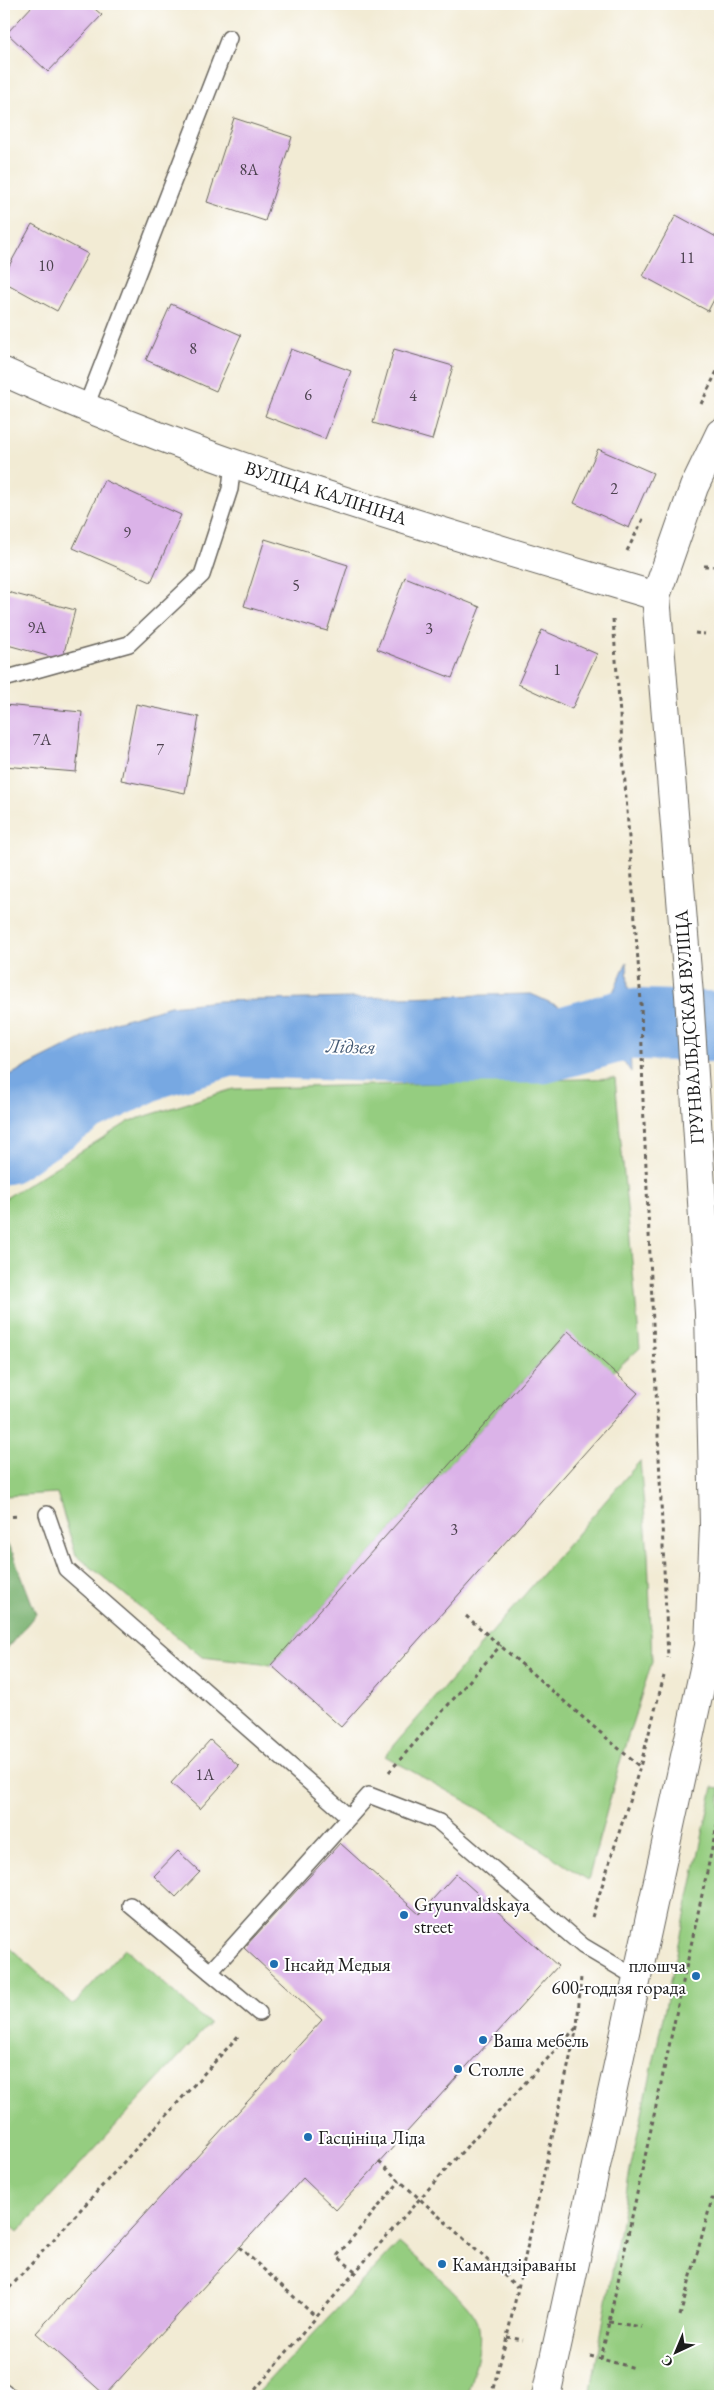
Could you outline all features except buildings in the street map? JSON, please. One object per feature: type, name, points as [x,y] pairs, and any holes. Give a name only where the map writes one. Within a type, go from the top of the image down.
[{"type":"main road","name":"ВУЛІЦА КАЛІНІНА","points":[[4,372],[85,409],[233,462],[380,512],[656,596]]},
{"type":"main road","name":"ГРУНВАЛЬДСКАЯ ВУЛІЦА","points":[[546,2396],[709,1646],[714,1525],[709,1313],[694,1102],[689,995],[656,596],[694,486],[720,433]]},
{"type":"lane","points":[[85,409],[229,38]]},
{"type":"lane","points":[[4,679],[129,644],[202,575],[230,489],[233,462]]},
{"type":"lane","points":[[47,1514],[66,1569],[349,1817]]},
{"type":"lane","points":[[210,1972],[369,1795],[439,1822],[583,1946],[636,1978]]},
{"type":"lane","points":[[130,1905],[259,2013]]},
{"type":"lane","points":[[4,2391],[9,2396]]},
{"type":"path","points":[[617,550],[667,564],[713,566]]},
{"type":"path","points":[[641,1002],[643,1100],[668,1660]]},
{"type":"path","points":[[466,1616],[640,1767]]},
{"type":"path","points":[[369,1795],[501,1645]]},
{"type":"path","points":[[491,2396],[518,2288],[576,2027],[583,1946],[640,1767],[666,1669]]},
{"type":"path","points":[[635,2368],[601,2359],[720,1812]]},
{"type":"path","points":[[4,2294],[259,2013]]},
{"type":"path","points":[[250,2396],[315,2316],[419,2198],[576,2027]]},
{"type":"path","points":[[379,2162],[518,2288]]},
{"type":"path","points":[[355,2271],[337,2256],[400,2181]]},
{"type":"path","points":[[680,2316],[712,2199],[720,2200]]},
{"type":"path","points":[[240,2247],[315,2316]]},
{"type":"path","points":[[609,2322],[642,2327]]},
{"type":"green space","points":[[615,1078],[640,1348],[613,1372],[567,1332],[271,1665],[202,1657],[76,1555],[57,1493],[4,1496],[4,1199],[130,1121],[233,1089]]},
{"type":"green space","points":[[640,1461],[648,1554],[652,1662],[622,1755],[588,1880],[474,1806],[385,1756]]},
{"type":"green space","points":[[4,1539],[13,1554],[36,1614],[4,1652]]},
{"type":"green space","name":"плошча 600-годдзя горада","points":[[713,1787],[720,1788],[720,2396],[590,2396],[631,2165]]},
{"type":"green space","points":[[4,1942],[73,2005],[125,1948],[209,2024],[18,2232],[4,2219]]},
{"type":"green space","points":[[399,2243],[466,2304],[478,2323],[480,2341],[467,2396],[255,2396]]},
{"type":"water","points":[[627,962],[631,1072],[609,1041],[199,1045],[79,1093],[4,1144],[4,1078],[115,1022],[170,1006],[218,1001],[531,994],[568,1009],[588,1012],[597,1009],[608,1001]]},
{"type":"waterway","name":"Лідзея","points":[[4,1149],[83,1097],[151,1064],[229,1041],[417,1048],[542,1048],[628,1024],[720,1027]]},
{"type":"place","name":"Gryunvaldskaya street","points":[[404,1915]]},
{"type":"place","name":"Інсайд Медыя","points":[[274,1964]]},
{"type":"place","name":"плошча 600-годдзя горада","points":[[696,1976]]},
{"type":"place","name":"Ваша мебель","points":[[483,2040]]},
{"type":"place","name":"Столле","points":[[458,2069]]},
{"type":"place","name":"Гасцініца Ліда","points":[[308,2137]]},
{"type":"place","name":"Камандзіраваны","points":[[442,2264]]}]
